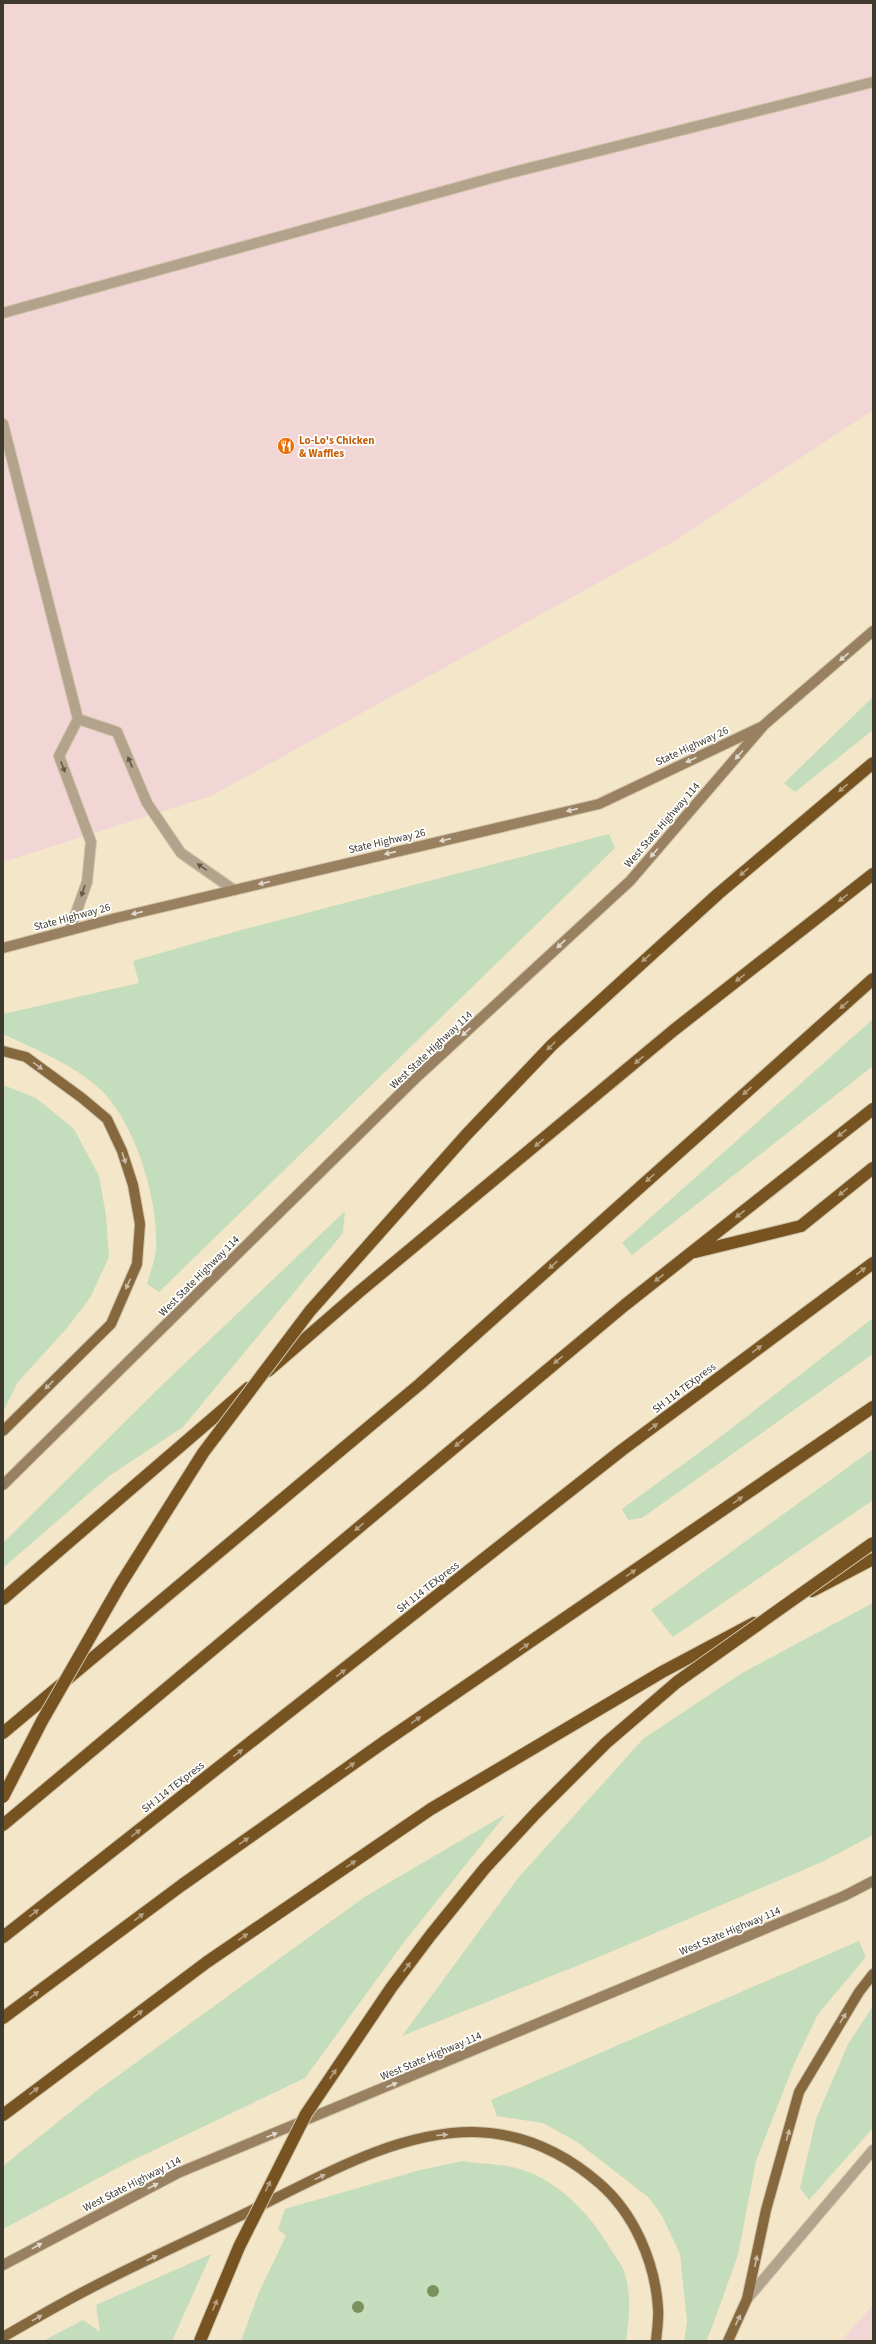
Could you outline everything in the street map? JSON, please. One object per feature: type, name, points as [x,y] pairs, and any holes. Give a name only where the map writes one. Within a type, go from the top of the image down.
[{"type":"highway","points":[[3,1797],[42,1721],[120,1585],[203,1453],[310,1311],[462,1139],[552,1045],[713,899],[873,763]]},
{"type":"highway","points":[[3,1599],[359,1292],[674,1030],[873,874]]},
{"type":"highway","points":[[3,1733],[420,1384],[873,978]]},
{"type":"highway","points":[[3,1824],[625,1305],[873,1109]]},
{"type":"highway","points":[[690,1254],[801,1226],[873,1168]]},
{"type":"highway","name":"SH 114 TEXpress","points":[[3,1937],[622,1450],[873,1263]]},
{"type":"highway","points":[[3,2018],[182,1885],[378,1747],[873,1407]]},
{"type":"highway","points":[[200,2341],[239,2247],[306,2114],[391,1988],[430,1936],[485,1868],[536,1813],[606,1743],[677,1682],[873,1542]]},
{"type":"highway","points":[[3,2115],[207,1962],[431,1809],[662,1672],[873,1559]]},
{"type":"main road","name":"West State Highway 114","points":[[3,1486],[418,1077],[630,881],[764,725],[873,631]]},
{"type":"main road","name":"State Highway 26","points":[[3,948],[234,890],[599,804],[764,725]]},
{"type":"main road","points":[[3,1051],[26,1057],[82,1098],[107,1119],[122,1151],[133,1184],[140,1224],[137,1264],[111,1324],[3,1431]]},
{"type":"main road","name":"West State Highway 114","points":[[3,2265],[178,2173],[844,1896],[873,1881]]},
{"type":"main road","points":[[728,2341],[747,2299],[766,2210],[799,2092],[859,1992],[873,1974]]},
{"type":"main road","points":[[3,2337],[87,2290],[344,2166],[393,2146],[432,2136],[474,2132],[506,2136],[542,2145],[579,2166],[608,2190],[636,2228],[651,2267],[659,2309],[656,2341]]},
{"type":"lane","points":[[3,312],[506,174],[873,82]]},
{"type":"lane","points":[[3,424],[78,719],[59,756],[91,842],[87,882],[70,930]]},
{"type":"lane","points":[[78,719],[117,732],[147,803],[181,853],[234,890]]},
{"type":"lane","points":[[747,2299],[873,2150]]},
{"type":"shaded area","points":[[3,3],[873,3],[873,410],[676,540],[211,796],[3,862]]},
{"type":"shaded area","points":[[873,2305],[873,2341],[841,2341]]},
{"type":"green space","points":[[873,697],[873,730],[795,792],[784,783]]},
{"type":"green space","points":[[609,834],[615,848],[159,1292],[147,1284],[154,1262],[156,1249],[156,1230],[153,1208],[149,1186],[142,1163],[134,1141],[124,1121],[113,1103],[100,1089],[79,1073],[54,1058],[3,1034],[3,1014],[139,983],[133,961],[234,932]]},
{"type":"green space","points":[[873,1019],[873,1066],[632,1255],[622,1243]]},
{"type":"green space","points":[[3,1085],[36,1098],[74,1129],[99,1176],[106,1215],[109,1257],[90,1298],[67,1328],[18,1382],[3,1412]]},
{"type":"green space","points":[[345,1211],[343,1233],[183,1427],[109,1476],[3,1568],[3,1543],[160,1387]]},
{"type":"green space","points":[[873,1318],[873,1354],[642,1518],[628,1520],[622,1509],[719,1438]]},
{"type":"green space","points":[[873,1449],[873,1500],[673,1637],[651,1610]]},
{"type":"green space","points":[[873,1603],[873,1835],[822,1862],[594,1959],[402,2036],[518,1878],[643,1739],[742,1673]]},
{"type":"green space","points":[[506,1814],[401,1946],[305,2078],[125,2164],[3,2229],[3,2166],[94,2093],[366,1896]]},
{"type":"green space","points":[[859,1941],[866,1957],[818,2014],[794,2064],[756,2161],[738,2255],[711,2330],[706,2341],[684,2341],[687,2322],[680,2254],[662,2216],[648,2197],[577,2142],[543,2123],[497,2116],[491,2100]]},
{"type":"green space","points":[[873,2006],[873,2128],[809,2200],[800,2188],[816,2119],[848,2044]]},
{"type":"green space","points":[[463,2161],[508,2166],[537,2176],[563,2193],[586,2215],[621,2264],[627,2280],[629,2315],[626,2341],[241,2341],[259,2292],[286,2236],[278,2229],[285,2209],[420,2170]]},
{"type":"green space","points":[[211,2254],[172,2341],[43,2341],[83,2320],[100,2332],[96,2305]]},
{"type":"place","name":"Lo-Lo's Chicken & Waffles","points":[[286,446]]}]
